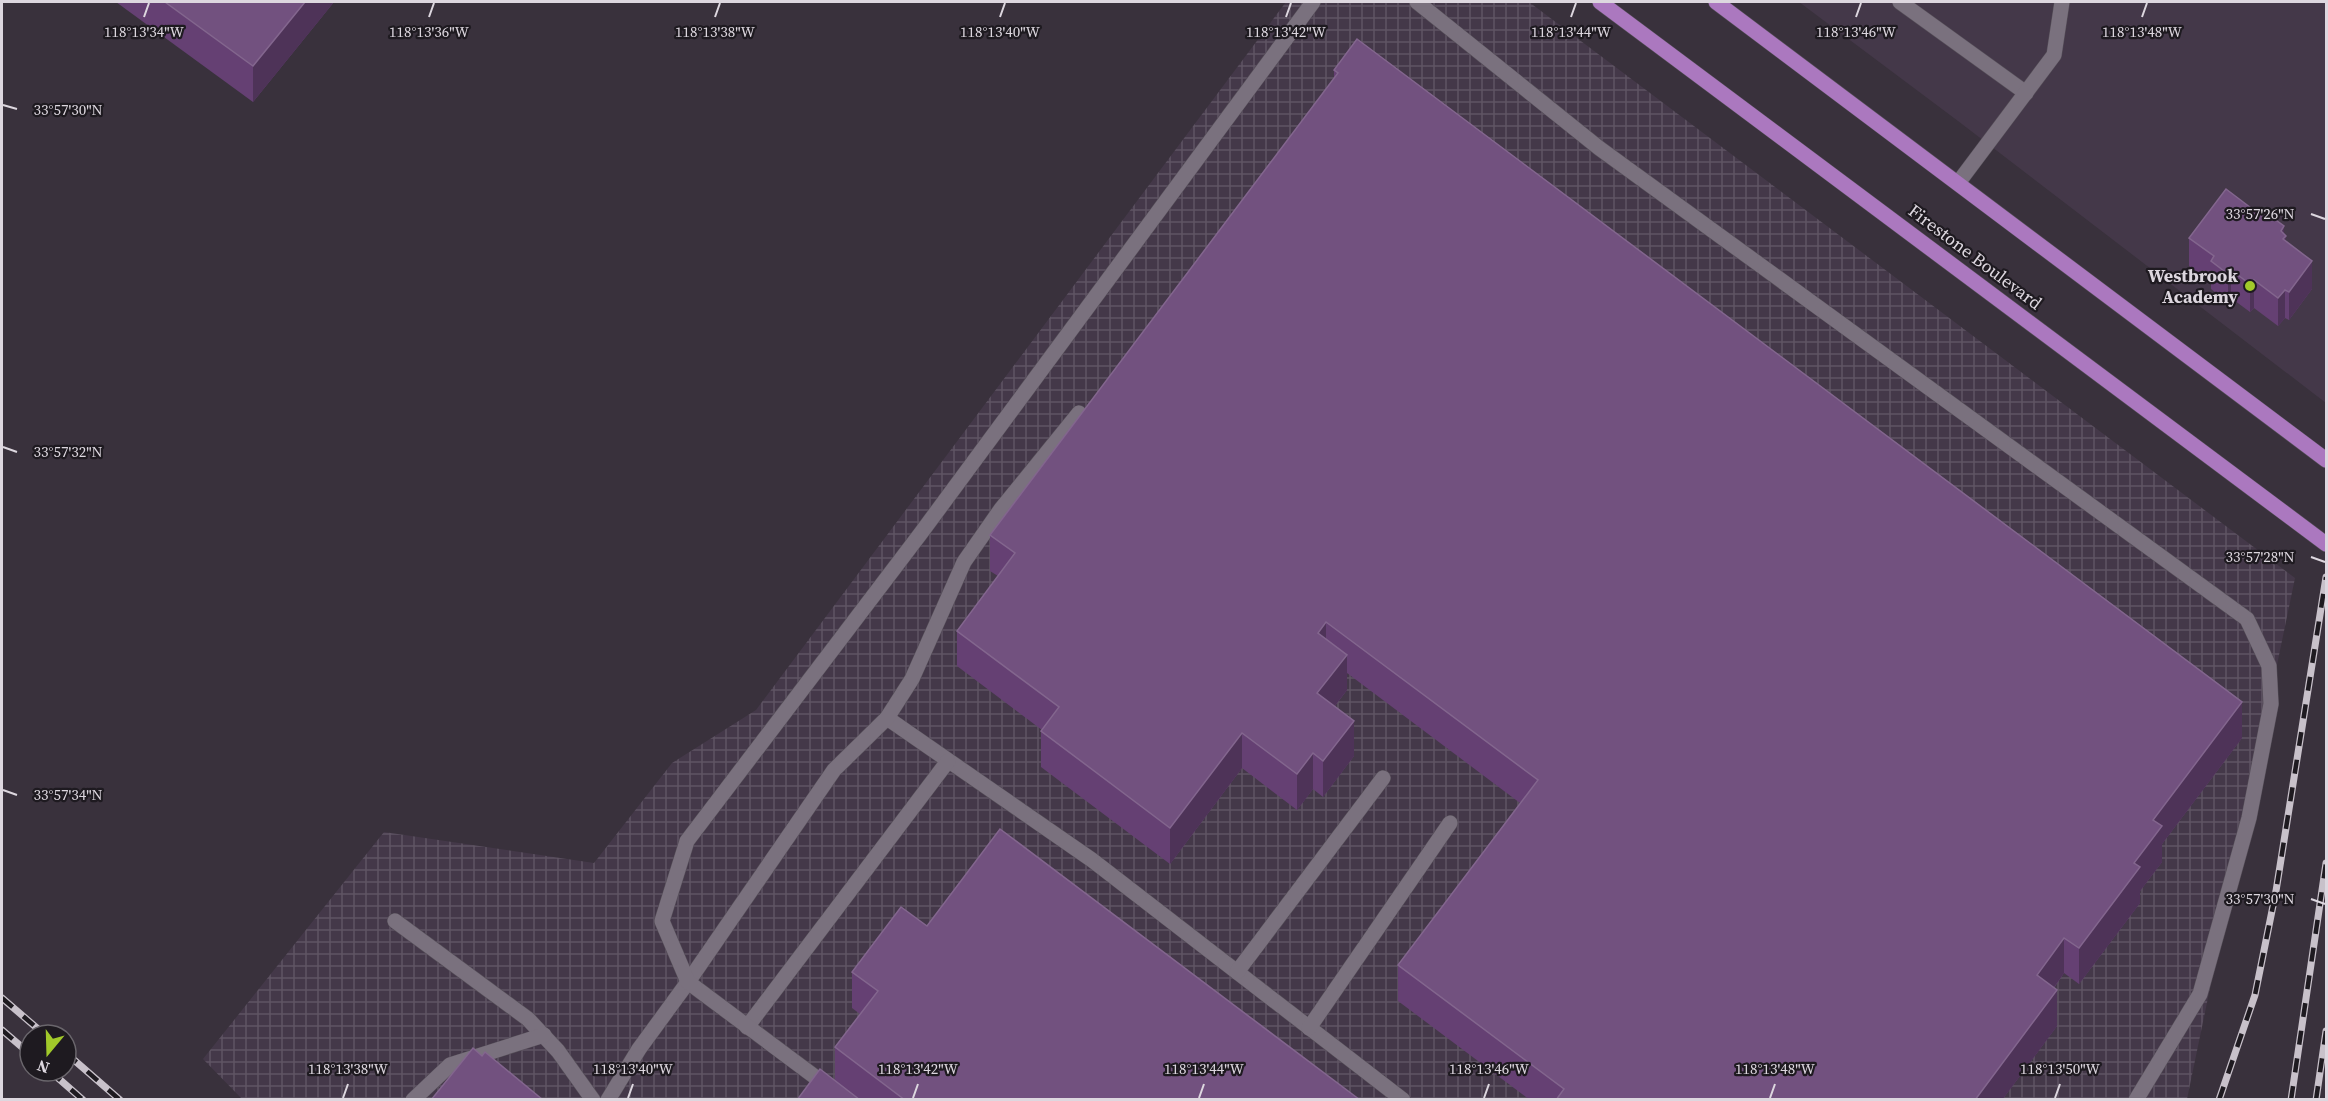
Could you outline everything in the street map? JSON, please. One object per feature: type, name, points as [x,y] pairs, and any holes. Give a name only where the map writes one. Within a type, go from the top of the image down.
[{"type":"main road","name":"Firestone Boulevard","points":[[1600,2],[2326,544]]},
{"type":"main road","points":[[1716,2],[2326,460]]},
{"type":"lane","points":[[846,1100],[688,982],[662,921],[687,841],[928,524],[1313,2]]},
{"type":"lane","points":[[1417,2],[1599,148],[2247,619],[2268,666],[2271,704],[2249,818],[2200,994],[2136,1100]]},
{"type":"lane","points":[[1900,2],[2026,93]]},
{"type":"lane","points":[[1958,183],[2054,55],[2062,2]]},
{"type":"lane","points":[[608,1100],[639,1049],[834,770],[887,718],[912,679],[964,562],[1001,509],[1079,413]]},
{"type":"lane","points":[[887,718],[1092,860],[1403,1100]]},
{"type":"lane","points":[[747,1027],[948,761]]},
{"type":"lane","points":[[1237,972],[1383,778]]},
{"type":"lane","points":[[1309,1028],[1450,823]]},
{"type":"lane","points":[[395,921],[528,1019],[558,1052],[593,1100]]},
{"type":"lane","points":[[413,1100],[450,1065],[544,1035]]},
{"type":"shaded area","points":[[1286,2],[1529,2],[2295,578],[2187,1099],[243,1100],[203,1059],[384,832],[594,863],[672,763],[756,710]]},
{"type":"shaded area","name":"Westbrook Academy","points":[[1799,2],[2326,2],[2326,403],[1958,121]]},
{"type":"building","points":[[165,2],[305,2],[253,66]]},
{"type":"building","points":[[1357,39],[2242,702],[2153,820],[2162,826],[2134,863],[2140,867],[2079,948],[2064,938],[2037,975],[2057,990],[1975,1100],[1556,1100],[1564,1089],[1398,965],[1538,780],[1326,622],[1318,633],[1347,655],[1317,693],[1354,721],[1323,761],[1313,753],[1297,774],[1242,733],[1170,828],[1041,731],[1059,707],[957,631],[1015,553],[990,535],[1338,73],[1334,70]]},
{"type":"building","points":[[2226,189],[2259,214],[2262,210],[2284,226],[2281,231],[2286,236],[2283,239],[2312,261],[2289,292],[2285,290],[2278,298],[2254,280],[2250,284],[2231,270],[2228,274],[2211,261],[2214,256],[2189,238]]},
{"type":"building","points":[[1000,829],[1360,1100],[905,1100],[835,1047],[878,991],[852,972],[901,907],[927,926]]},
{"type":"building","points":[[473,1048],[482,1056],[485,1052],[543,1100],[431,1100]]},
{"type":"building","points":[[820,1069],[860,1100],[797,1100]]},
{"type":"railway","points":[[2219,1100],[2255,995],[2276,891],[2326,577]]},
{"type":"railway","points":[[2291,1100],[2326,863]]},
{"type":"railway","points":[[2,998],[31,1023]]},
{"type":"railway","points":[[2,1030],[18,1044]]},
{"type":"railway","points":[[2316,1100],[2326,1031]]},
{"type":"railway","points":[[78,1063],[120,1100]]},
{"type":"railway","points":[[64,1083],[83,1100]]},
{"type":"place","name":"Westbrook Academy","points":[[2250,286]]}]
